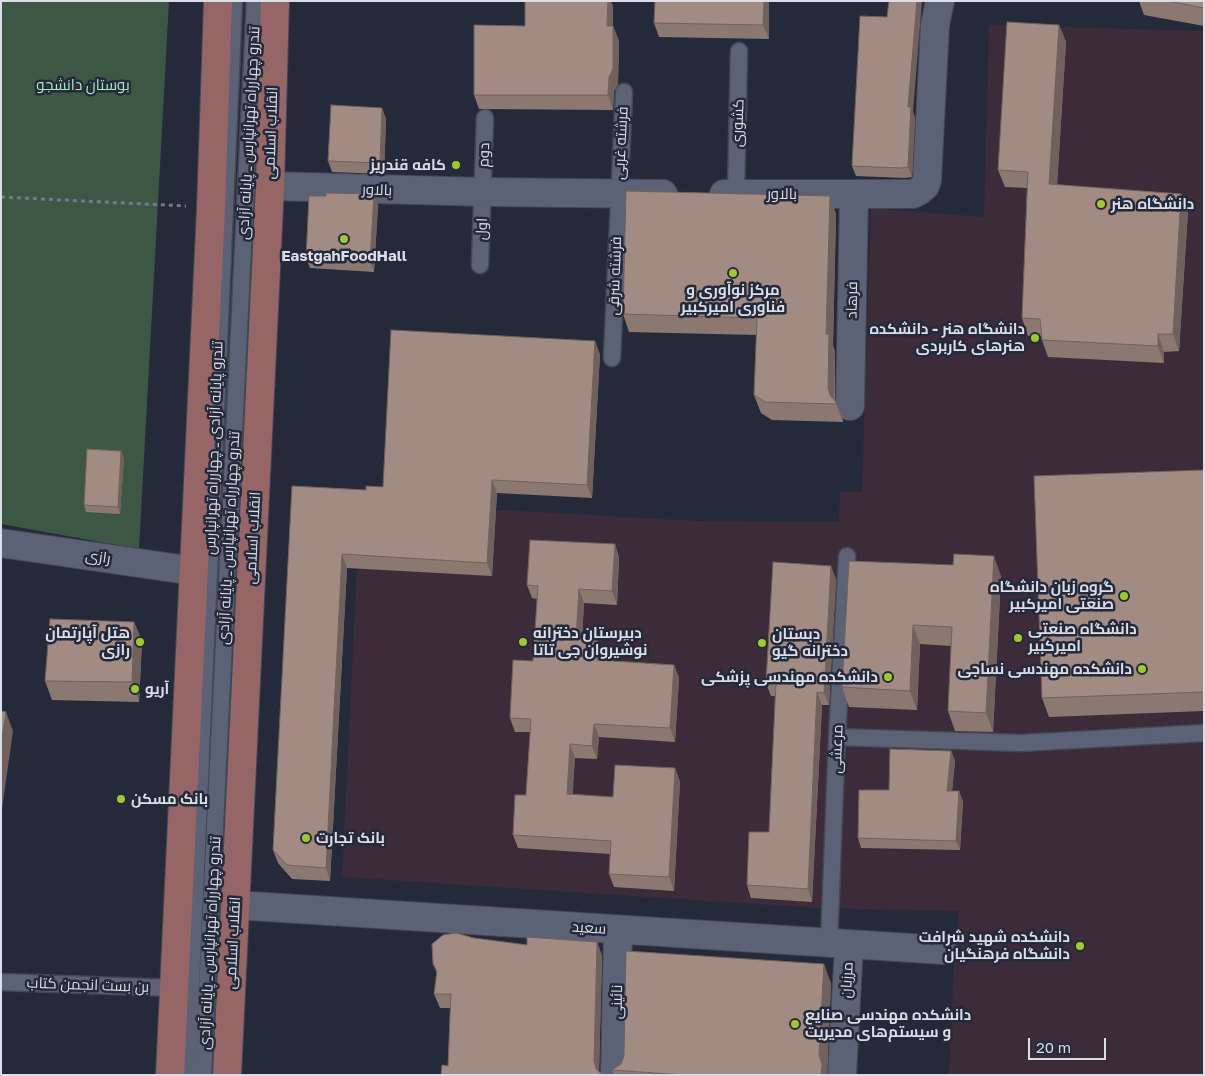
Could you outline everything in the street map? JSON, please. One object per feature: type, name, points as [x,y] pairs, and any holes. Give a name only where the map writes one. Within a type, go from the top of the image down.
[{"type":"main road","points":[[170,1075],[211,208],[218,1]]},
{"type":"main road","name":"انقلاب اسلامی","points":[[227,1075],[270,186],[275,1]]},
{"type":"street","name":"بالاور","points":[[270,186],[619,194],[913,194],[919,192],[928,180],[935,25],[940,1]]},
{"type":"street","name":"فرهاد","points":[[850,406],[854,195]]},
{"type":"street","name":"رازی","points":[[1,543],[194,571]]},
{"type":"street","name":"سعید","points":[[235,905],[942,950]]},
{"type":"street","name":"نائینی","points":[[615,1075],[618,930]]},
{"type":"street","name":"مرزبان","points":[[839,944],[842,1075]]},
{"type":"lane","name":"تندرو پایانه آزادی ـ چهارراه تهرانپارس","points":[[187,1075],[234,1]]},
{"type":"lane","name":"تندرو چهارراه تهرانپارس ـ پایانه آزادی","points":[[203,1075],[255,1]]},
{"type":"lane","name":"کشوری","points":[[736,194],[740,51]]},
{"type":"lane","name":"فرشته غربی","points":[[619,194],[624,92]]},
{"type":"lane","name":"دوم","points":[[483,192],[485,118]]},
{"type":"lane","name":"اول","points":[[480,265],[483,192]]},
{"type":"lane","name":"فرشته شرقی","points":[[612,358],[619,194]]},
{"type":"lane","name":"مرعشی","points":[[839,944],[837,738],[847,556]]},
{"type":"lane","points":[[837,738],[1021,743],[1204,733]]},
{"type":"lane","name":"بن بست انجمن کتاب","points":[[1,982],[174,988]]},
{"type":"path","points":[[1,196],[211,208]]},
{"type":"shaded area","points":[[989,25],[1204,31],[1204,1075],[949,1075],[953,981],[959,911],[817,908],[342,877],[360,502],[697,521],[839,522],[840,492],[862,492],[871,208],[984,217]]},
{"type":"green space","name":"بوستان دانشجو","points":[[1,1],[169,1],[139,549],[1,524]]},
{"type":"building","points":[[525,1],[608,1],[607,26],[613,26],[613,69],[609,77],[608,95],[474,95],[474,25],[525,26]]},
{"type":"building","points":[[655,1],[764,1],[763,25],[654,23]]},
{"type":"building","points":[[889,1],[917,1],[908,107],[911,107],[908,167],[852,166],[860,16],[887,17]]},
{"type":"building","points":[[1168,1],[1204,1],[1204,8]]},
{"type":"building","points":[[1007,22],[1059,25],[1049,184],[1181,194],[1173,334],[1158,334],[1158,346],[1042,340],[1040,319],[1022,318],[1028,172],[998,170]]},
{"type":"building","points":[[331,105],[382,108],[380,163],[328,161]]},
{"type":"building","name":"مرکز نوآوری و فناوری امیرکبیر","points":[[626,191],[830,196],[826,334],[829,334],[828,388],[836,404],[765,402],[754,395],[757,318],[623,314]]},
{"type":"building","name":"EastgahFoodHall","points":[[326,193],[374,194],[370,261],[306,258],[309,196],[326,196]]},
{"type":"building","points":[[391,330],[595,341],[587,485],[492,480],[487,563],[342,554],[326,868],[287,865],[273,850],[292,486],[366,490],[366,486],[383,487]]},
{"type":"building","points":[[87,449],[121,451],[118,507],[84,505]]},
{"type":"building","points":[[1204,470],[1204,692],[1042,698],[1034,476]]},
{"type":"building","points":[[530,540],[615,544],[612,591],[579,589],[576,638],[598,639],[597,660],[674,665],[670,728],[594,724],[592,746],[570,744],[567,794],[613,797],[615,765],[675,768],[669,877],[609,874],[611,841],[513,835],[515,795],[526,795],[531,719],[510,718],[513,660],[533,661],[538,586],[527,585]]},
{"type":"building","name":"دانشکده مهندسی پزشکی","points":[[954,554],[994,556],[986,713],[948,711],[952,627],[913,625],[910,691],[842,687],[849,561],[953,565]]},
{"type":"building","points":[[773,562],[831,566],[824,693],[817,692],[808,889],[747,885],[749,832],[769,832],[776,683],[766,683]]},
{"type":"building","points":[[50,619],[134,622],[132,682],[45,681]]},
{"type":"building","points":[[1,711],[6,712],[1,745]]},
{"type":"building","points":[[890,749],[951,751],[947,791],[959,791],[956,841],[858,838],[859,790],[889,790]]},
{"type":"building","points":[[456,933],[474,938],[527,945],[527,937],[597,942],[594,1061],[596,1069],[603,1075],[441,1075],[442,1065],[448,1066],[451,994],[434,994],[437,971],[433,964],[432,944],[443,935]]},
{"type":"building","points":[[626,951],[824,964],[819,1055],[822,1064],[821,1075],[684,1075],[612,1070],[621,1064],[624,1056]]},
{"type":"place","name":"کافه قندریز","points":[[456,165]]},
{"type":"place","name":"دانشگاه هنر","points":[[1101,204]]},
{"type":"place","name":"EastgahFoodHall","points":[[344,239]]},
{"type":"place","name":"مرکز نوآوری و فناوری امیرکبیر","points":[[733,273]]},
{"type":"place","name":"دانشگاه هنر - دانشکده هنرهای کاربردی","points":[[1035,338]]},
{"type":"place","name":"گروه زبان دانشگاه صنعتی امیرکبیر","points":[[1124,596]]},
{"type":"place","name":"دانشگاه صنعتی امیرکبیر","points":[[1018,638]]},
{"type":"place","name":"هتل آپارتمان رازی","points":[[140,642]]},
{"type":"place","name":"دبیرستان دخترانه نوشیروان جی تاتا","points":[[523,642]]},
{"type":"place","name":"دبستان دخترانه گیو","points":[[762,643]]},
{"type":"place","name":"دانشکده مهندسی نساجی","points":[[1142,669]]},
{"type":"place","name":"دانشکده مهندسی پزشکی","points":[[888,677]]},
{"type":"place","name":"آریو","points":[[135,689]]},
{"type":"place","name":"بانک مسکن","points":[[121,799]]},
{"type":"place","name":"بانک تجارت","points":[[306,838]]},
{"type":"place","name":"دانشکده شهید شرافت دانشگاه فرهنگیان","points":[[1080,946]]},
{"type":"place","name":"دانشکده مهندسی صنایع و سیستم‌های مدیریت","points":[[795,1024]]}]
